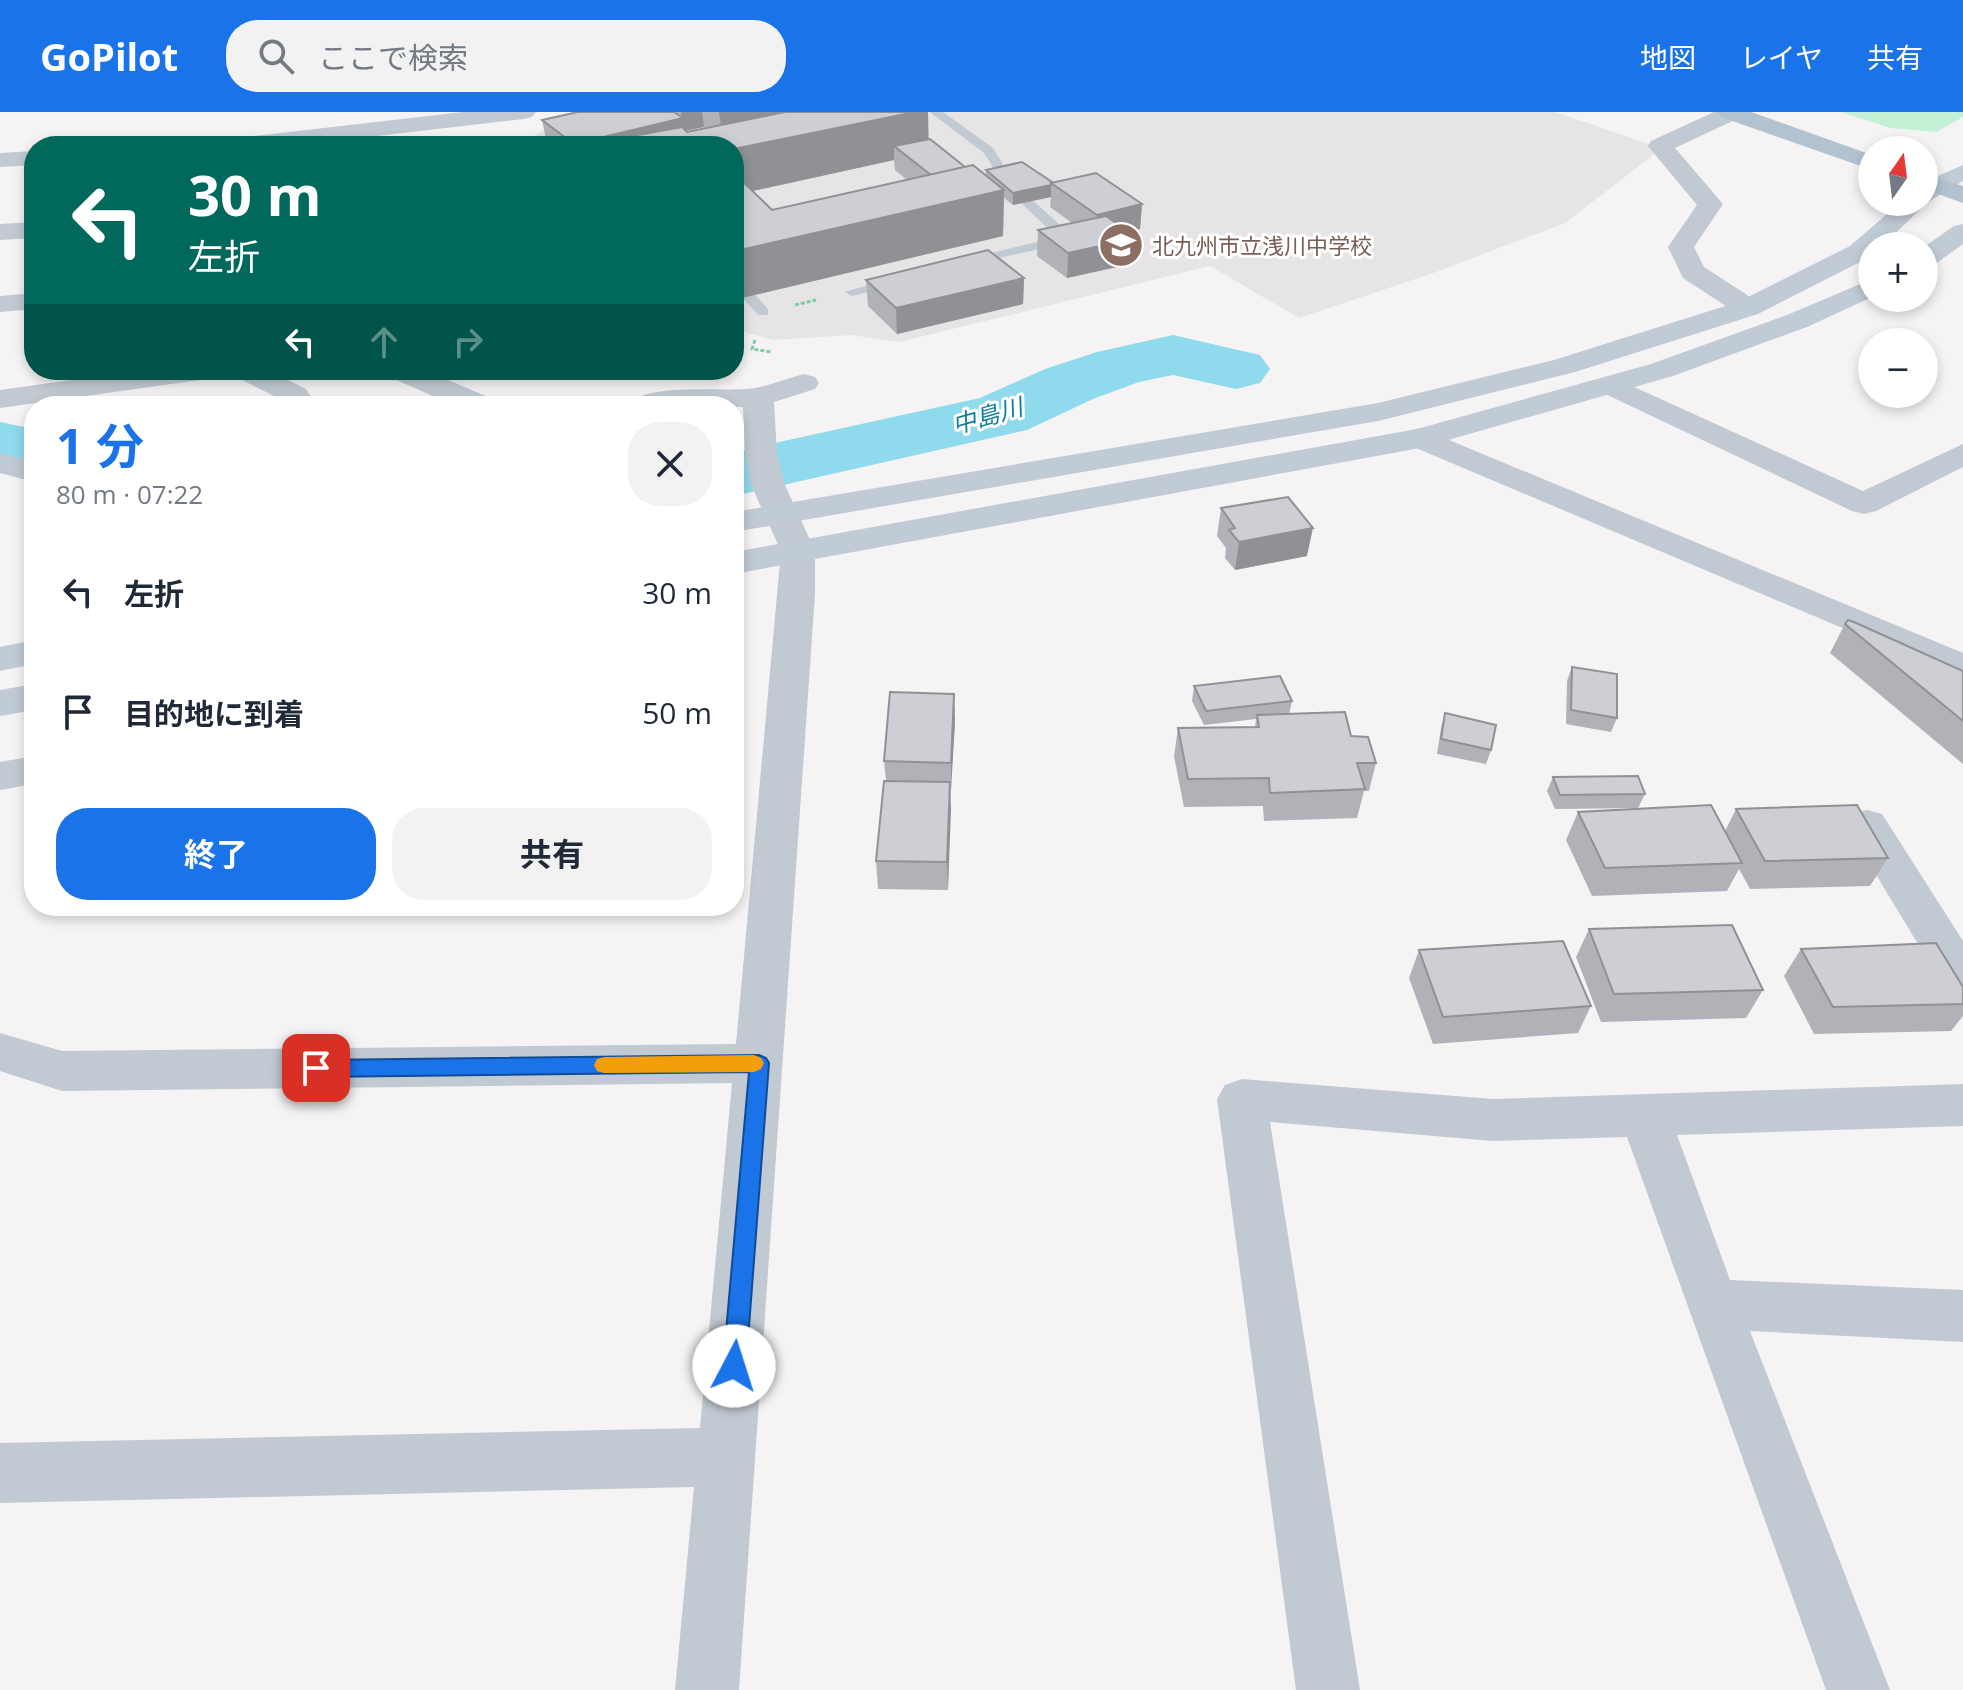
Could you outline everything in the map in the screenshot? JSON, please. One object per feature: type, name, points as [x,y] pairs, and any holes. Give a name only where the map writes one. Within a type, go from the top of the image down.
[{"type":"main road","points":[[1730,112],[1858,158]]},
{"type":"main road","points":[[1777,112],[1858,140]]},
{"type":"street","points":[[312,136],[524,112]]},
{"type":"street","points":[[1730,112],[1660,146],[1710,204],[1681,247],[1693,272],[1748,308]]},
{"type":"street","points":[[494,114],[514,136]]},
{"type":"street","points":[[0,160],[24,159]]},
{"type":"street","points":[[744,511],[770,484],[1378,412],[1564,366],[1748,308],[1859,252],[1941,183]]},
{"type":"street","points":[[0,232],[24,231]]},
{"type":"street","points":[[1938,249],[1963,232]]},
{"type":"street","points":[[744,561],[1420,438],[1662,370],[1797,321],[1858,293]]},
{"type":"street","points":[[0,304],[24,302]]},
{"type":"street","points":[[0,399],[136,380]]},
{"type":"street","points":[[264,380],[295,396]]},
{"type":"street","points":[[421,380],[459,396]]},
{"type":"street","points":[[744,398],[758,397],[804,383]]},
{"type":"street","points":[[1610,385],[1864,504],[1963,454]]},
{"type":"street","points":[[707,1690],[797,594],[798,551],[770,484],[758,397]]},
{"type":"street","points":[[1420,438],[1963,667]]},
{"type":"street","points":[[0,463],[24,469]]},
{"type":"street","points":[[0,659],[24,654]]},
{"type":"street","points":[[0,703],[24,699]]},
{"type":"street","points":[[0,776],[24,772]]},
{"type":"street","points":[[1867,825],[1963,979]]},
{"type":"street","points":[[0,1052],[62,1071],[759,1063]]},
{"type":"street","points":[[1328,1690],[1242,1099],[1493,1120],[1963,1105]]},
{"type":"street","points":[[1644,1114],[1712,1304],[1858,1690]]},
{"type":"street","points":[[1712,1304],[1963,1316]]},
{"type":"street","points":[[0,1473],[727,1457]]},
{"type":"lane","points":[[921,116],[936,112],[989,151],[1010,186],[1067,239],[960,265]]},
{"type":"lane","points":[[852,292],[914,276]]},
{"type":"lane","points":[[744,291],[763,312]]},
{"type":"path","points":[[763,312],[852,292]]},
{"type":"shaded area","name":"北九州市立浅川中学校","points":[[596,112],[1555,112],[1649,144],[1656,153],[1565,223],[1436,272],[1299,318],[1210,266],[899,342],[851,335],[773,340],[744,332],[744,136],[535,136],[557,119]]},
{"type":"green space","points":[[1841,112],[1963,112],[1963,117],[1936,132],[1890,128]]},
{"type":"building","points":[[578,112],[674,112],[683,118],[608,136],[563,136],[542,120]]},
{"type":"building","points":[[785,112],[915,112],[744,147],[744,136],[632,136],[682,127],[687,132]]},
{"type":"building","points":[[930,139],[965,167],[931,175],[894,146]]},
{"type":"building","points":[[1022,162],[1052,182],[1051,185],[1013,193],[986,170]]},
{"type":"building","points":[[973,165],[1004,190],[744,249],[744,183],[772,210]]},
{"type":"building","points":[[1096,173],[1142,204],[1097,215],[1051,183]]},
{"type":"building","points":[[1106,216],[1137,238],[1068,253],[1038,230]]},
{"type":"building","points":[[988,250],[1024,278],[896,308],[866,280]]},
{"type":"building","points":[[1288,497],[1313,528],[1239,542],[1229,530],[1235,528],[1221,508]]},
{"type":"building","points":[[1848,620],[1963,671],[1963,721],[1845,624]]},
{"type":"building","points":[[1572,667],[1617,674],[1617,718],[1571,710]]},
{"type":"building","points":[[1280,676],[1292,701],[1206,711],[1194,686]]},
{"type":"building","points":[[890,692],[954,694],[951,763],[884,761]]},
{"type":"building","points":[[1345,712],[1351,736],[1368,737],[1376,763],[1357,763],[1365,789],[1270,793],[1269,778],[1188,779],[1178,728],[1259,727],[1257,715]]},
{"type":"building","points":[[1445,713],[1496,725],[1491,750],[1441,739]]},
{"type":"building","points":[[1638,776],[1645,794],[1560,795],[1553,777]]},
{"type":"building","points":[[884,781],[950,782],[947,862],[876,861]]},
{"type":"building","points":[[1711,805],[1742,863],[1605,868],[1578,812]]},
{"type":"building","points":[[1857,805],[1888,858],[1765,861],[1736,809]]},
{"type":"building","points":[[1732,925],[1763,990],[1614,994],[1589,929]]},
{"type":"building","points":[[1563,941],[1591,1006],[1443,1017],[1419,950]]},
{"type":"building","points":[[1936,943],[1963,987],[1963,1004],[1833,1007],[1801,949]]},
{"type":"waterway","name":"中島川","points":[[744,472],[1002,415],[1069,384],[1121,366],[1173,355],[1236,369]]},
{"type":"waterway","name":"中島川","points":[[0,444],[24,449]]},
{"type":"slow traffic","points":[[604,1065],[754,1063]]},
{"type":"place","name":"北九州市立浅川中学校","points":[[1121,245]]},
{"type":"route","points":[[316,1068],[759,1063],[734,1366]]}]
